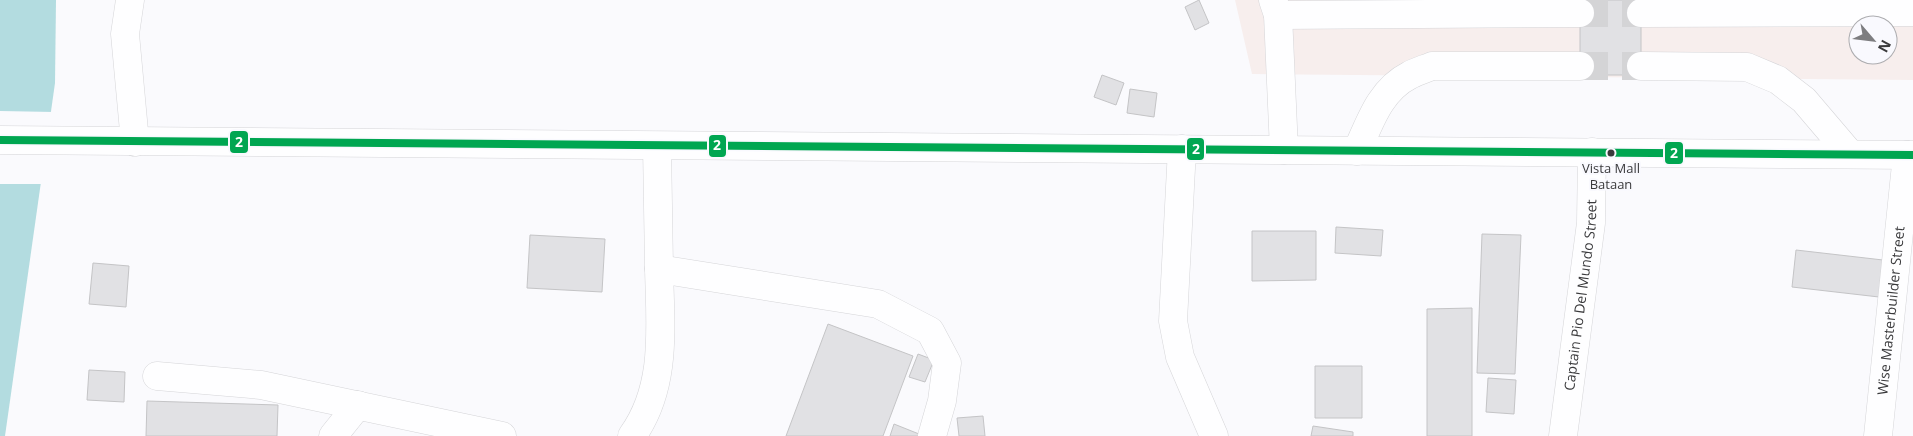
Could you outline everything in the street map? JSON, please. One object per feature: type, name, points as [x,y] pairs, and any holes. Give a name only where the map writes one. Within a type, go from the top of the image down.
[{"type":"main road","points":[[130,0],[125,34],[135,142]]},
{"type":"main road","points":[[1284,150],[1276,7],[1580,13]]},
{"type":"main road","points":[[1641,13],[1913,12]]},
{"type":"main road","points":[[1357,151],[1375,108],[1392,86],[1410,74],[1432,66],[1580,66]]},
{"type":"main road","points":[[1641,66],[1747,67],[1755,70],[1778,80],[1804,100],[1850,154]]},
{"type":"main road","points":[[0,140],[1910,155]]},
{"type":"main road","points":[[632,436],[641,424],[652,398],[658,371],[662,332],[657,146]]},
{"type":"main road","points":[[1182,149],[1173,321],[1180,357],[1214,436]]},
{"type":"main road","name":"Captain Pio Del Mundo Street","points":[[1563,436],[1591,223],[1592,152]]},
{"type":"main road","name":"Wise Masterbuilder Street","points":[[1878,436],[1910,155]]},
{"type":"main road","points":[[659,269],[878,304],[930,331],[947,363],[942,402],[932,436]]},
{"type":"main road","points":[[157,376],[261,385],[502,436]]},
{"type":"main road","points":[[333,436],[358,405]]},
{"type":"shaded area","points":[[1235,0],[1913,0],[1913,80],[1252,74]]},
{"type":"water","points":[[0,0],[56,0],[55,83],[5,436],[0,436]]},
{"type":"pier","points":[[0,111],[54,112],[43,184],[0,184]]},
{"type":"building","points":[[1199,0],[1209,23],[1195,30],[1185,7]]},
{"type":"building","points":[[1580,0],[1641,0],[1641,75],[1580,75]]},
{"type":"building","points":[[1102,75],[1124,83],[1116,105],[1094,97]]},
{"type":"building","points":[[1130,89],[1157,93],[1154,117],[1127,113]]},
{"type":"building","points":[[1336,227],[1383,230],[1381,256],[1335,253]]},
{"type":"building","points":[[1252,231],[1316,231],[1316,280],[1252,281]]},
{"type":"building","points":[[1482,234],[1521,235],[1515,374],[1477,373]]},
{"type":"building","points":[[530,235],[605,239],[602,292],[527,288]]},
{"type":"building","points":[[1796,250],[1883,260],[1879,297],[1792,287]]},
{"type":"building","points":[[93,263],[129,266],[126,307],[89,304]]},
{"type":"building","points":[[1472,308],[1472,436],[1427,436],[1427,309]]},
{"type":"building","points":[[828,324],[913,356],[883,436],[786,436]]},
{"type":"building","points":[[918,354],[934,360],[925,382],[909,377]]},
{"type":"building","points":[[1315,366],[1362,366],[1362,418],[1315,418]]},
{"type":"building","points":[[89,370],[125,372],[124,402],[87,400]]},
{"type":"building","points":[[1488,378],[1516,380],[1514,414],[1486,412]]},
{"type":"building","points":[[147,401],[278,405],[277,436],[146,436]]},
{"type":"building","points":[[983,416],[985,436],[959,436],[957,418]]},
{"type":"building","points":[[894,424],[919,434],[918,436],[890,436]]},
{"type":"building","points":[[1313,426],[1353,432],[1353,436],[1311,436]]},
{"type":"tunnel","points":[[1580,13],[1641,13]]},
{"type":"tunnel","points":[[1580,66],[1641,66]]},
{"type":"transit line","name":"2","points":[[0,140],[1913,155]]},
{"type":"place","name":"Vista Mall Bataan","points":[[1611,153]]}]
